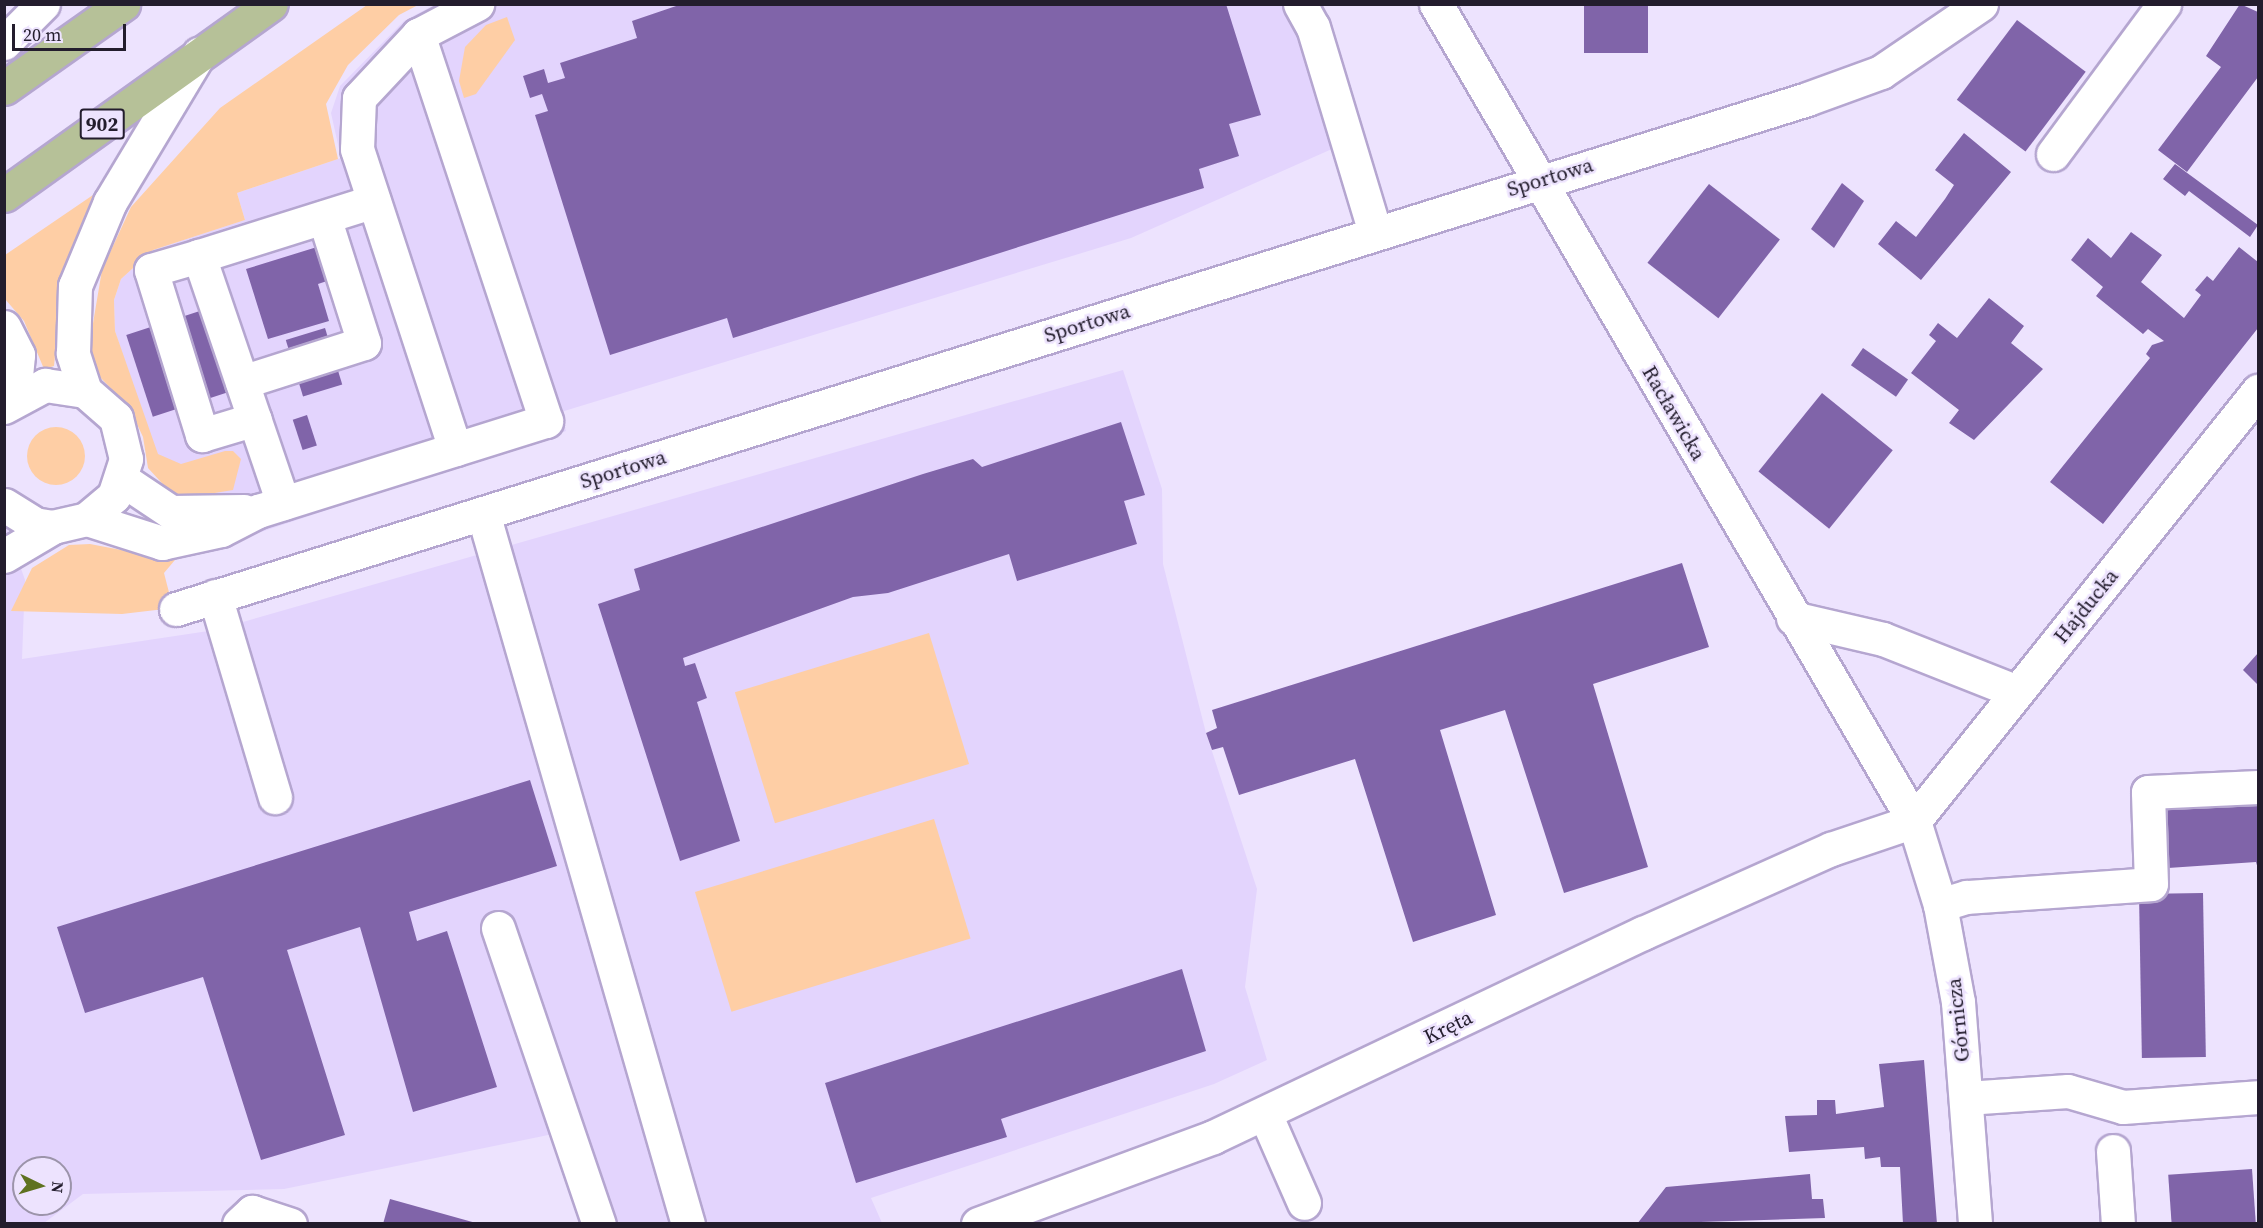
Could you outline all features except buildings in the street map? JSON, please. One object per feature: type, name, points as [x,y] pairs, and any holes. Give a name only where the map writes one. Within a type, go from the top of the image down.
[{"type":"main road","points":[[4,88],[123,4]]},
{"type":"main road","name":"902","points":[[4,195],[272,4]]},
{"type":"street","points":[[4,43],[43,4]]},
{"type":"street","points":[[455,449],[357,149],[359,98],[418,35],[477,4]]},
{"type":"street","points":[[1300,4],[1313,27],[1376,232]]},
{"type":"street","name":"Racławicka","points":[[1436,4],[1541,179],[1793,618],[1914,821]]},
{"type":"street","name":"Sportowa","points":[[177,609],[1881,72],[1981,4]]},
{"type":"street","points":[[2053,154],[2164,4]]},
{"type":"street","points":[[87,519],[162,543],[221,530],[270,507],[546,421],[418,35]]},
{"type":"street","points":[[85,391],[73,353],[75,286],[110,202],[199,54]]},
{"type":"street","points":[[255,419],[202,435],[151,270],[374,201]]},
{"type":"street","points":[[242,382],[364,343],[324,217]]},
{"type":"street","points":[[199,256],[255,419],[270,507]]},
{"type":"street","points":[[4,327],[18,355],[9,402]]},
{"type":"street","points":[[4,556],[52,527],[87,519],[102,509],[123,480],[124,438],[103,402],[85,391],[45,385],[9,402]]},
{"type":"street","name":"Hajducka","points":[[1914,821],[2015,691],[2259,391]]},
{"type":"street","points":[[123,480],[171,512],[270,507]]},
{"type":"street","points":[[4,504],[35,524],[52,527]]},
{"type":"street","points":[[483,513],[688,1224]]},
{"type":"street","points":[[215,596],[275,797]]},
{"type":"street","points":[[1793,618],[1883,639],[2015,691]]},
{"type":"street","points":[[1940,905],[1967,897],[2151,884],[2148,792],[2259,787]]},
{"type":"street","name":"Górnicza","points":[[1914,821],[1940,905],[1958,1002],[1975,1224]]},
{"type":"street","name":"Kręta","points":[[978,1224],[1265,1114],[1643,933],[1831,849],[1914,821]]},
{"type":"street","points":[[498,928],[599,1224]]},
{"type":"street","points":[[1966,1098],[2068,1091],[2123,1107],[2259,1097]]},
{"type":"street","points":[[1265,1114],[1304,1203]]},
{"type":"street","points":[[2113,1151],[2118,1224]]},
{"type":"street","points":[[238,1224],[252,1212],[280,1219]]},
{"type":"shaded area","points":[[367,5],[418,5],[399,15],[348,65],[326,104],[338,159],[237,193],[245,220],[153,250],[121,279],[114,300],[115,331],[158,454],[181,464],[225,451],[233,451],[241,459],[233,490],[184,498],[171,493],[148,468],[143,437],[129,407],[95,372],[90,341],[102,270],[131,207],[220,108]]},
{"type":"shaded area","points":[[434,5],[1314,5],[1359,137],[1131,238],[561,412],[566,431],[203,551],[150,440],[115,331],[114,300],[121,279],[153,250],[245,220],[237,193],[341,158],[331,113],[340,86],[404,21]]},
{"type":"shaded area","points":[[507,17],[515,40],[476,94],[464,98],[459,81],[465,47],[486,25]]},
{"type":"shaded area","points":[[93,195],[63,273],[54,366],[44,369],[24,321],[5,299],[5,255]]},
{"type":"shaded area","points":[[1123,370],[1162,489],[1163,564],[1206,733],[1257,889],[1245,987],[1267,1060],[1214,1084],[871,1198],[882,1223],[586,1223],[558,1133],[284,1189],[83,1194],[72,1202],[72,1156],[12,1156],[12,1216],[53,1216],[44,1223],[5,1223],[4,520],[25,580],[22,659],[215,630]]},
{"type":"shaded area","points":[[56,427],[67,429],[80,440],[85,456],[83,467],[72,480],[56,485],[45,483],[32,472],[27,456],[29,445],[40,432]]},
{"type":"shaded area","points":[[90,544],[142,554],[180,554],[164,573],[173,608],[122,614],[11,611],[32,568],[69,545]]},
{"type":"shaded area","points":[[929,633],[969,764],[775,823],[735,692]]},
{"type":"shaded area","points":[[934,819],[971,939],[731,1012],[695,892]]}]
